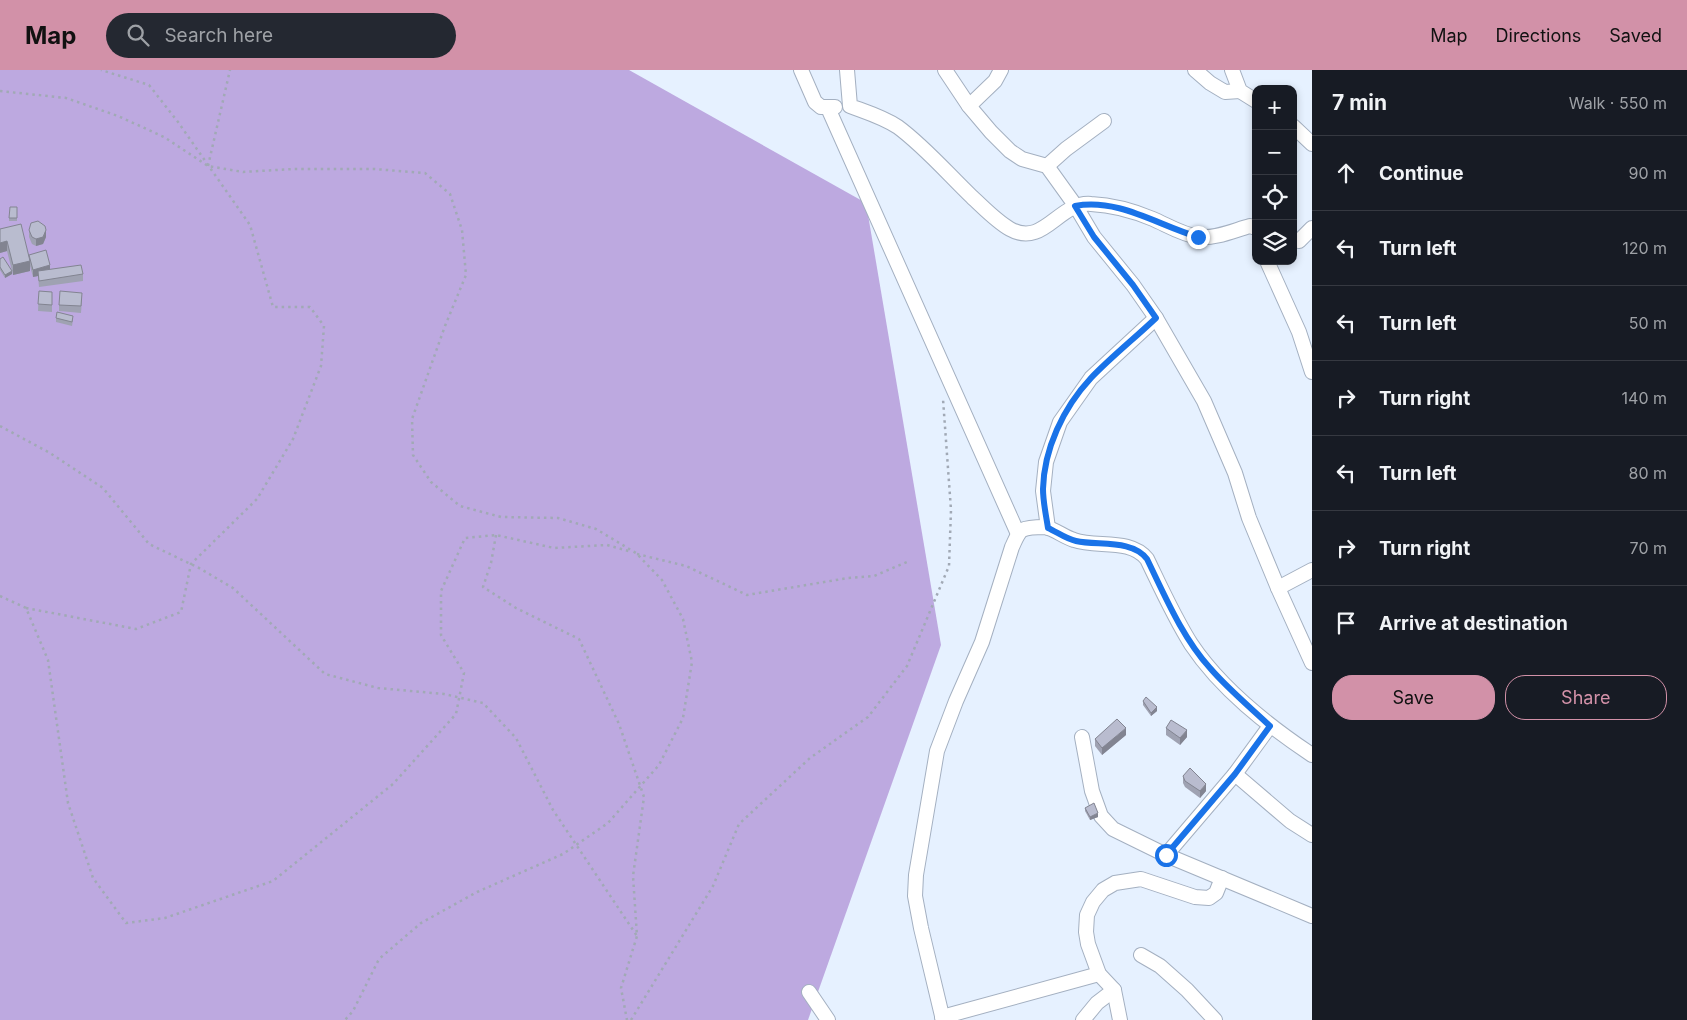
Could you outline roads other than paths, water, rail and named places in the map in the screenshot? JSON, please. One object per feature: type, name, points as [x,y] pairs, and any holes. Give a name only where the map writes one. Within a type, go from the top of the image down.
[{"type":"street","points":[[801,70],[815,102],[821,107],[850,106],[880,116],[898,127],[987,211],[1010,229],[1024,235],[1038,231],[1075,206],[1088,203],[1116,207],[1198,237],[1252,230]]},
{"type":"street","points":[[847,70],[850,106]]},
{"type":"street","points":[[945,70],[970,106],[991,132],[1010,151],[1022,159],[1047,166],[1094,237],[1133,285],[1156,318],[1204,401],[1235,474],[1278,588],[1312,663]]},
{"type":"street","points":[[970,106],[995,81],[1001,70]]},
{"type":"street","points":[[1195,70],[1210,83],[1225,92],[1240,91],[1252,98]]},
{"type":"street","points":[[1232,70],[1240,91]]},
{"type":"street","points":[[828,108],[1033,529],[1074,541],[1124,546],[1142,553],[1147,559],[1174,616],[1192,645],[1209,667],[1270,726],[1312,755]]},
{"type":"street","points":[[1047,166],[1104,120]]},
{"type":"street","points":[[1297,130],[1312,144]]},
{"type":"street","points":[[1297,240],[1312,228]]},
{"type":"street","points":[[1272,265],[1299,332],[1312,372]]},
{"type":"street","points":[[1100,974],[943,1019],[926,957],[915,896],[917,866],[937,751],[956,701],[982,642],[1012,547],[1033,529],[1043,491],[1046,462],[1060,422],[1091,378],[1156,318]]},
{"type":"street","points":[[1278,588],[1312,570]]},
{"type":"street","points":[[1166,855],[1235,774],[1270,726]]},
{"type":"street","points":[[1082,737],[1092,791],[1102,816],[1114,829],[1166,855],[1312,916]]},
{"type":"street","points":[[1235,774],[1290,821],[1312,835]]},
{"type":"street","points":[[1120,1020],[1114,990],[1100,974],[1088,944],[1086,923],[1087,915],[1093,902],[1103,890],[1115,883],[1141,879],[1195,897],[1209,898],[1216,893],[1222,878]]},
{"type":"street","points":[[1141,955],[1160,966],[1215,1020]]},
{"type":"street","points":[[1083,1020],[1097,1003],[1114,990]]},
{"type":"street","points":[[809,992],[828,1020]]}]
